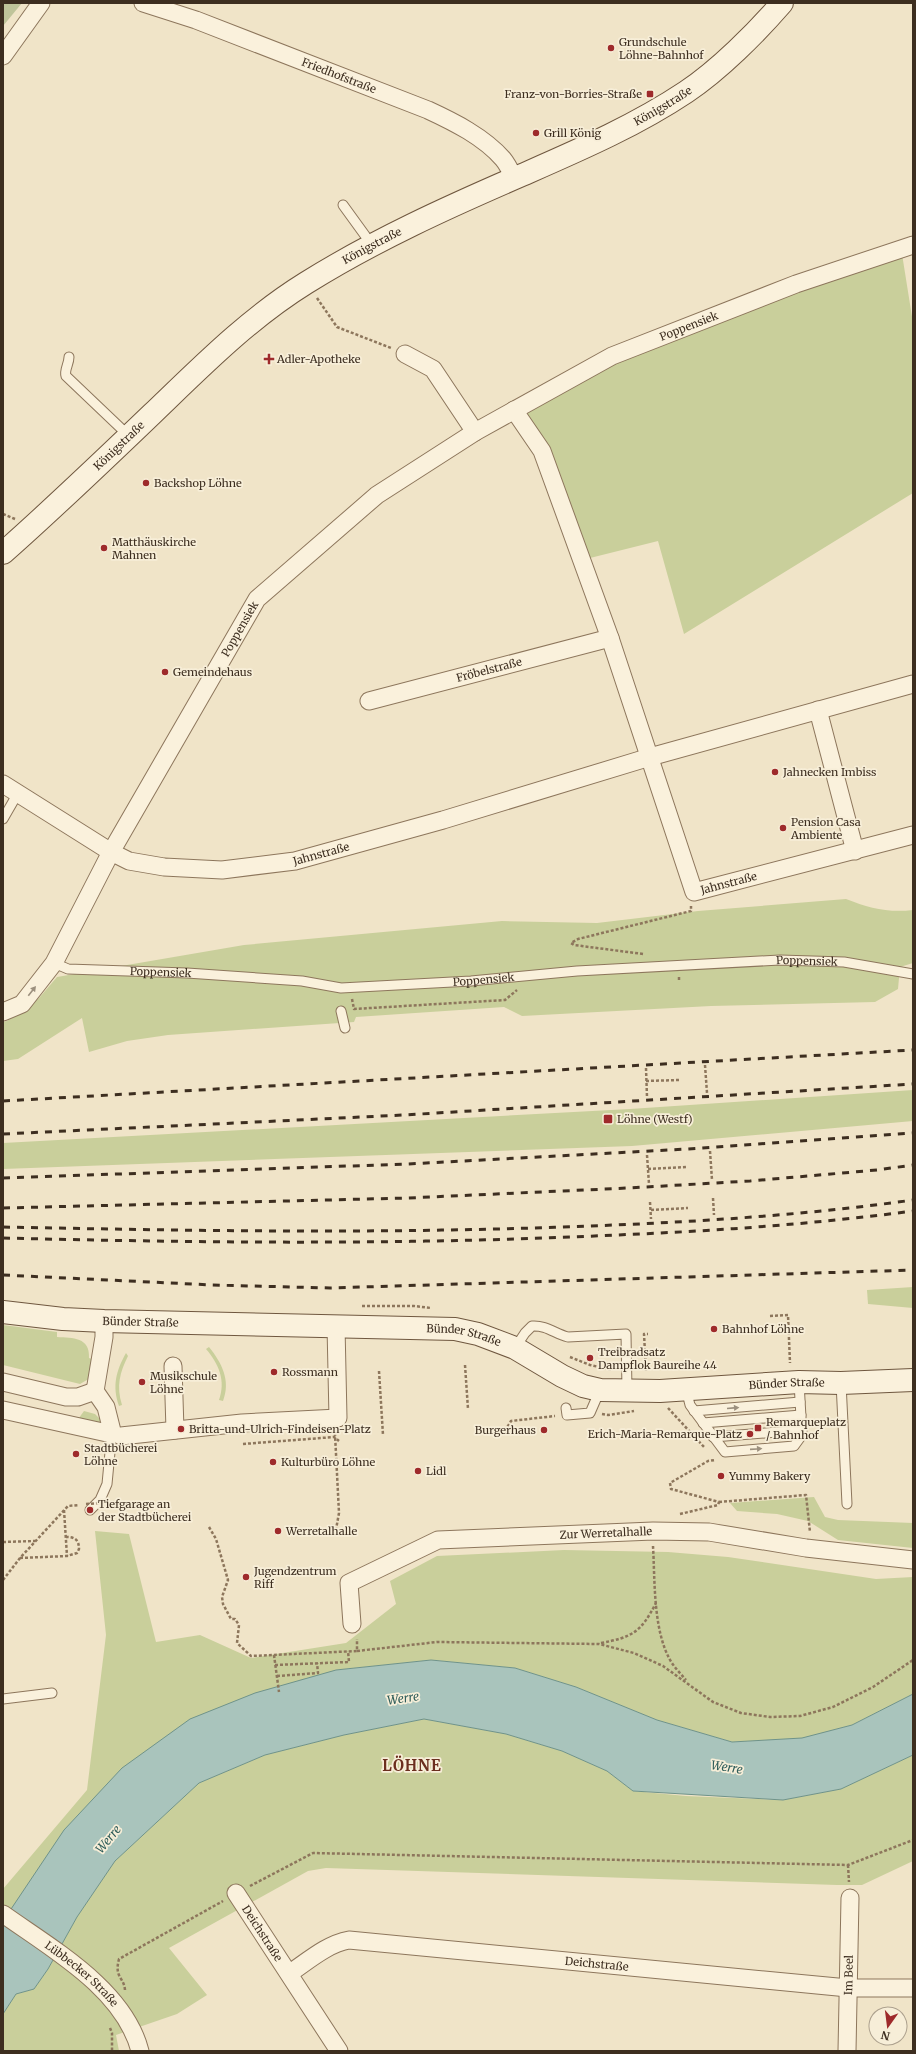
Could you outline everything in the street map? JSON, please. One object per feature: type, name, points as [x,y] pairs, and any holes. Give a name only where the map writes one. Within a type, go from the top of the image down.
[{"type":"main road","name":"Königstraße","points":[[3,553],[129,436],[221,346],[264,311],[306,283],[401,229],[613,134],[688,91],[716,70],[782,3]]},
{"type":"main road","name":"Bünder Straße","points":[[3,1312],[63,1319],[104,1321],[455,1329],[478,1334],[515,1348],[562,1376],[583,1386],[600,1390],[627,1382],[686,1389],[796,1383],[913,1380]]},
{"type":"street","points":[[3,56],[41,3]]},
{"type":"street","name":"Friedhofstraße","points":[[143,3],[196,20],[435,113],[454,123],[486,144],[503,160],[514,178]]},
{"type":"street","name":"Poppensiek","points":[[3,1012],[22,1004],[54,963],[111,852],[257,599],[377,495],[475,432],[612,356],[796,284],[913,245]]},
{"type":"street","points":[[405,354],[433,369],[475,432]]},
{"type":"street","points":[[514,410],[542,451],[610,638],[650,757]]},
{"type":"street","name":"Fröbelstraße","points":[[369,701],[610,638]]},
{"type":"street","name":"Jahnstraße","points":[[3,784],[111,852],[129,861],[164,867],[222,870],[295,861],[444,820],[650,757],[913,684]]},
{"type":"street","points":[[818,710],[855,851]]},
{"type":"street","name":"Jahnstraße","points":[[650,757],[694,892],[913,835]]},
{"type":"street","points":[[104,1321],[104,1337],[95,1391],[106,1407],[117,1433]]},
{"type":"street","points":[[3,1410],[107,1433],[175,1430],[242,1423],[338,1418],[336,1326]]},
{"type":"street","points":[[173,1366],[175,1430]]},
{"type":"street","points":[[3,1382],[66,1397],[78,1397],[95,1391]]},
{"type":"street","name":"Zur Werretalhalle","points":[[352,1624],[349,1583],[438,1540],[653,1531],[709,1532],[806,1548],[913,1560]]},
{"type":"street","name":"Deichstraße","points":[[236,1893],[290,1973],[339,2051]]},
{"type":"street","name":"Im Beel","points":[[848,2051],[850,1898]]},
{"type":"street","name":"Lübbecker Straße","points":[[3,1914],[88,1976],[116,2003],[137,2040],[140,2051]]},
{"type":"street","name":"Deichstraße","points":[[290,1973],[339,1942],[349,1940],[848,1988],[913,1988]]},
{"type":"lane","points":[[343,205],[372,245]]},
{"type":"lane","points":[[69,357],[69,364],[65,372],[66,376],[129,436]]},
{"type":"lane","points":[[3,819],[18,793]]},
{"type":"lane","name":"Poppensiek","points":[[54,963],[68,969],[187,973],[279,979],[302,981],[341,988],[471,981],[577,971],[780,960],[844,962],[913,974]]},
{"type":"lane","points":[[341,1011],[345,1028]]},
{"type":"lane","points":[[515,1348],[524,1333],[532,1326],[548,1328],[561,1336],[568,1337],[626,1334],[627,1382]]},
{"type":"lane","points":[[686,1389],[690,1405],[694,1411],[713,1437],[725,1452],[794,1446],[802,1435],[801,1415],[796,1383],[694,1411]]},
{"type":"lane","points":[[841,1383],[847,1504]]},
{"type":"lane","points":[[567,1411],[590,1413],[600,1390]]},
{"type":"lane","points":[[703,1423],[801,1415]]},
{"type":"lane","points":[[713,1437],[802,1430]]},
{"type":"lane","points":[[88,1507],[100,1500],[106,1484],[117,1433]]},
{"type":"lane","points":[[3,1700],[52,1693]]},
{"type":"path","points":[[306,283],[337,327],[405,354]]},
{"type":"path","points":[[644,954],[574,945],[571,943],[578,939],[690,911],[694,892]]},
{"type":"path","points":[[678,975],[686,975]]},
{"type":"path","points":[[341,988],[353,1000],[354,1009],[505,1000],[521,987]]},
{"type":"path","points":[[705,1065],[707,1093]]},
{"type":"path","points":[[646,1068],[647,1097]]},
{"type":"path","points":[[646,1081],[680,1080]]},
{"type":"path","points":[[710,1151],[712,1180]]},
{"type":"path","points":[[647,1155],[649,1184]]},
{"type":"path","points":[[648,1169],[686,1167]]},
{"type":"path","points":[[713,1198],[712,1207],[714,1215]]},
{"type":"path","points":[[650,1202],[651,1219]]},
{"type":"path","points":[[651,1210],[688,1208]]},
{"type":"path","points":[[770,1316],[788,1315],[796,1383]]},
{"type":"path","points":[[564,1355],[627,1382],[646,1371],[644,1334],[648,1334]]},
{"type":"path","points":[[465,1365],[468,1409]]},
{"type":"path","points":[[379,1370],[383,1435]]},
{"type":"path","points":[[666,1406],[707,1451]]},
{"type":"path","points":[[505,1431],[511,1421],[567,1411]]},
{"type":"path","points":[[332,1525],[335,1535],[338,1514],[334,1437],[338,1418]]},
{"type":"path","points":[[243,1444],[334,1437],[339,1441]]},
{"type":"path","points":[[712,1456],[716,1460]]},
{"type":"path","points":[[722,1460],[708,1461],[670,1483],[671,1489],[719,1502],[806,1495],[810,1533]]},
{"type":"path","points":[[3,1580],[20,1558],[68,1506],[88,1507],[115,1502]]},
{"type":"path","points":[[674,1515],[718,1505],[719,1502]]},
{"type":"path","points":[[64,1510],[67,1556]]},
{"type":"path","points":[[209,1527],[216,1539],[228,1580],[222,1596],[223,1604],[231,1619],[235,1619],[239,1625],[237,1643],[251,1656],[358,1651],[437,1642],[599,1644],[634,1653],[663,1666],[713,1702],[740,1713],[770,1717],[800,1716],[833,1707],[873,1687],[913,1660]]},
{"type":"path","points":[[653,1531],[657,1603],[661,1633],[669,1658],[687,1682]]},
{"type":"path","points":[[20,1558],[67,1556],[77,1553],[79,1546],[75,1538],[66,1537]]},
{"type":"path","points":[[3,1542],[35,1541]]},
{"type":"path","points":[[599,1644],[632,1635],[647,1621],[657,1603]]},
{"type":"path","points":[[352,1624],[356,1629],[358,1651]]},
{"type":"path","points":[[275,1665],[349,1662],[348,1651]]},
{"type":"path","points":[[274,1655],[279,1692]]},
{"type":"path","points":[[277,1676],[318,1673],[318,1663]]},
{"type":"path","points":[[116,2003],[123,1998],[126,1988],[118,1975],[117,1967],[119,1959],[236,1893],[313,1853],[848,1865],[913,1840]]},
{"type":"green space","points":[[3,3],[22,3],[3,26]]},
{"type":"green space","points":[[902,254],[913,323],[913,493],[684,634],[658,541],[586,559],[550,452],[523,406],[614,361],[798,288]]},
{"type":"green space","points":[[846,899],[879,909],[895,911],[913,910],[913,963],[900,967],[898,989],[875,1002],[711,1006],[522,1016],[504,1007],[356,1017],[354,1022],[168,1035],[127,1041],[89,1052],[82,1018],[18,1059],[3,1061],[3,1022],[7,1021],[39,998],[57,977],[244,945],[502,921],[597,923],[698,911]]},
{"type":"green space","points":[[913,1090],[913,1121],[632,1146],[3,1169],[3,1143],[630,1109]]},
{"type":"green space","points":[[913,1287],[913,1308],[868,1304],[867,1290]]},
{"type":"green space","points":[[3,1325],[57,1332],[57,1337],[69,1338],[84,1342],[89,1351],[89,1358],[95,1360],[92,1377],[80,1384],[3,1365]]},
{"type":"green space","points":[[209,1347],[218,1359],[226,1379],[223,1401],[219,1400],[222,1386],[220,1373],[211,1355],[206,1349]]},
{"type":"green space","points":[[126,1353],[128,1356],[121,1374],[119,1385],[122,1405],[119,1406],[116,1392],[116,1379]]},
{"type":"green space","points":[[84,1411],[95,1414],[101,1420],[101,1426],[76,1422]]},
{"type":"green space","points":[[814,1497],[825,1517],[838,1520],[913,1523],[913,1548],[838,1540],[808,1521],[777,1514],[737,1511],[730,1503]]},
{"type":"green space","points":[[95,1531],[129,1534],[156,1642],[200,1635],[251,1658],[346,1643],[396,1604],[390,1581],[437,1556],[564,1550],[668,1552],[728,1557],[876,1579],[913,1577],[913,1694],[852,1725],[802,1739],[732,1742],[657,1720],[576,1687],[515,1668],[432,1660],[336,1670],[14,1906],[3,1921],[3,1889],[87,1790],[106,1635]]},
{"type":"green space","points":[[424,1719],[506,1734],[562,1751],[607,1771],[633,1791],[686,1796],[783,1800],[841,1789],[913,1755],[913,1861],[862,1885],[326,1868],[308,1871],[169,1948],[207,1995],[177,2014],[116,2035],[119,2051],[3,2051],[3,2014],[16,1994],[34,1989],[48,1969],[77,1917],[115,1861],[199,1783],[265,1755],[344,1735]]},
{"type":"water","name":"Werre","points":[[431,1660],[515,1668],[576,1687],[657,1720],[732,1742],[802,1738],[852,1725],[913,1694],[913,1755],[841,1789],[783,1800],[633,1791],[607,1771],[562,1751],[506,1734],[424,1719],[344,1735],[265,1755],[199,1783],[115,1861],[77,1917],[48,1969],[34,1989],[16,1994],[3,2014],[3,1921],[64,1830],[122,1768],[190,1719],[255,1693],[336,1670]]},
{"type":"railway","points":[[3,1101],[913,1050]]},
{"type":"railway","points":[[3,1134],[404,1115],[913,1084]]},
{"type":"railway","points":[[3,1178],[407,1164],[688,1149],[913,1133]]},
{"type":"railway","points":[[3,1208],[408,1198],[628,1188],[750,1181],[877,1170],[913,1165]]},
{"type":"railway","points":[[3,1227],[296,1231],[516,1229],[711,1220],[832,1210],[913,1200]]},
{"type":"railway","points":[[3,1238],[310,1242],[386,1242],[539,1238],[728,1229],[839,1220],[913,1211]]},
{"type":"railway","points":[[3,1275],[212,1285],[330,1288],[913,1270]]},
{"type":"place","name":"Grundschule Löhne-Bahnhof","points":[[611,48]]},
{"type":"place","name":"Franz-von-Borries-Straße","points":[[650,94]]},
{"type":"place","name":"Grill König","points":[[536,133]]},
{"type":"place","name":"Adler-Apotheke","points":[[269,359]]},
{"type":"place","name":"Backshop Löhne","points":[[146,483]]},
{"type":"place","name":"Matthäuskirche Mahnen","points":[[104,548]]},
{"type":"place","name":"Gemeindehaus","points":[[165,672]]},
{"type":"place","name":"Jahnecken Imbiss","points":[[775,772]]},
{"type":"place","name":"Pension Casa Ambiente","points":[[783,828]]},
{"type":"place","name":"Löhne (Westf)","points":[[608,1119]]},
{"type":"place","name":"Bahnhof Löhne","points":[[714,1329]]},
{"type":"place","name":"Treibradsatz Dampflok Baureihe 44","points":[[590,1358]]},
{"type":"place","name":"Rossmann","points":[[274,1372]]},
{"type":"place","name":"Musikschule Löhne","points":[[142,1382]]},
{"type":"place","name":"Remarqueplatz / Bahnhof","points":[[758,1428]]},
{"type":"place","name":"Britta-und-Ulrich-Findeisen-Platz","points":[[181,1429]]},
{"type":"place","name":"Burgerhaus","points":[[544,1430]]},
{"type":"place","name":"Erich-Maria-Remarque-Platz","points":[[750,1434]]},
{"type":"place","name":"Stadtbücherei Löhne","points":[[76,1454]]},
{"type":"place","name":"Kulturbüro Löhne","points":[[273,1462]]},
{"type":"place","name":"Lidl","points":[[418,1471]]},
{"type":"place","name":"Yummy Bakery","points":[[721,1476]]},
{"type":"place","name":"Tiefgarage an der Stadtbücherei","points":[[90,1510]]},
{"type":"place","name":"Werretalhalle","points":[[278,1531]]},
{"type":"place","name":"Jugendzentrum Riff","points":[[246,1577]]},
{"type":"district","name":"LÖHNE","points":[[412,1765]]}]
